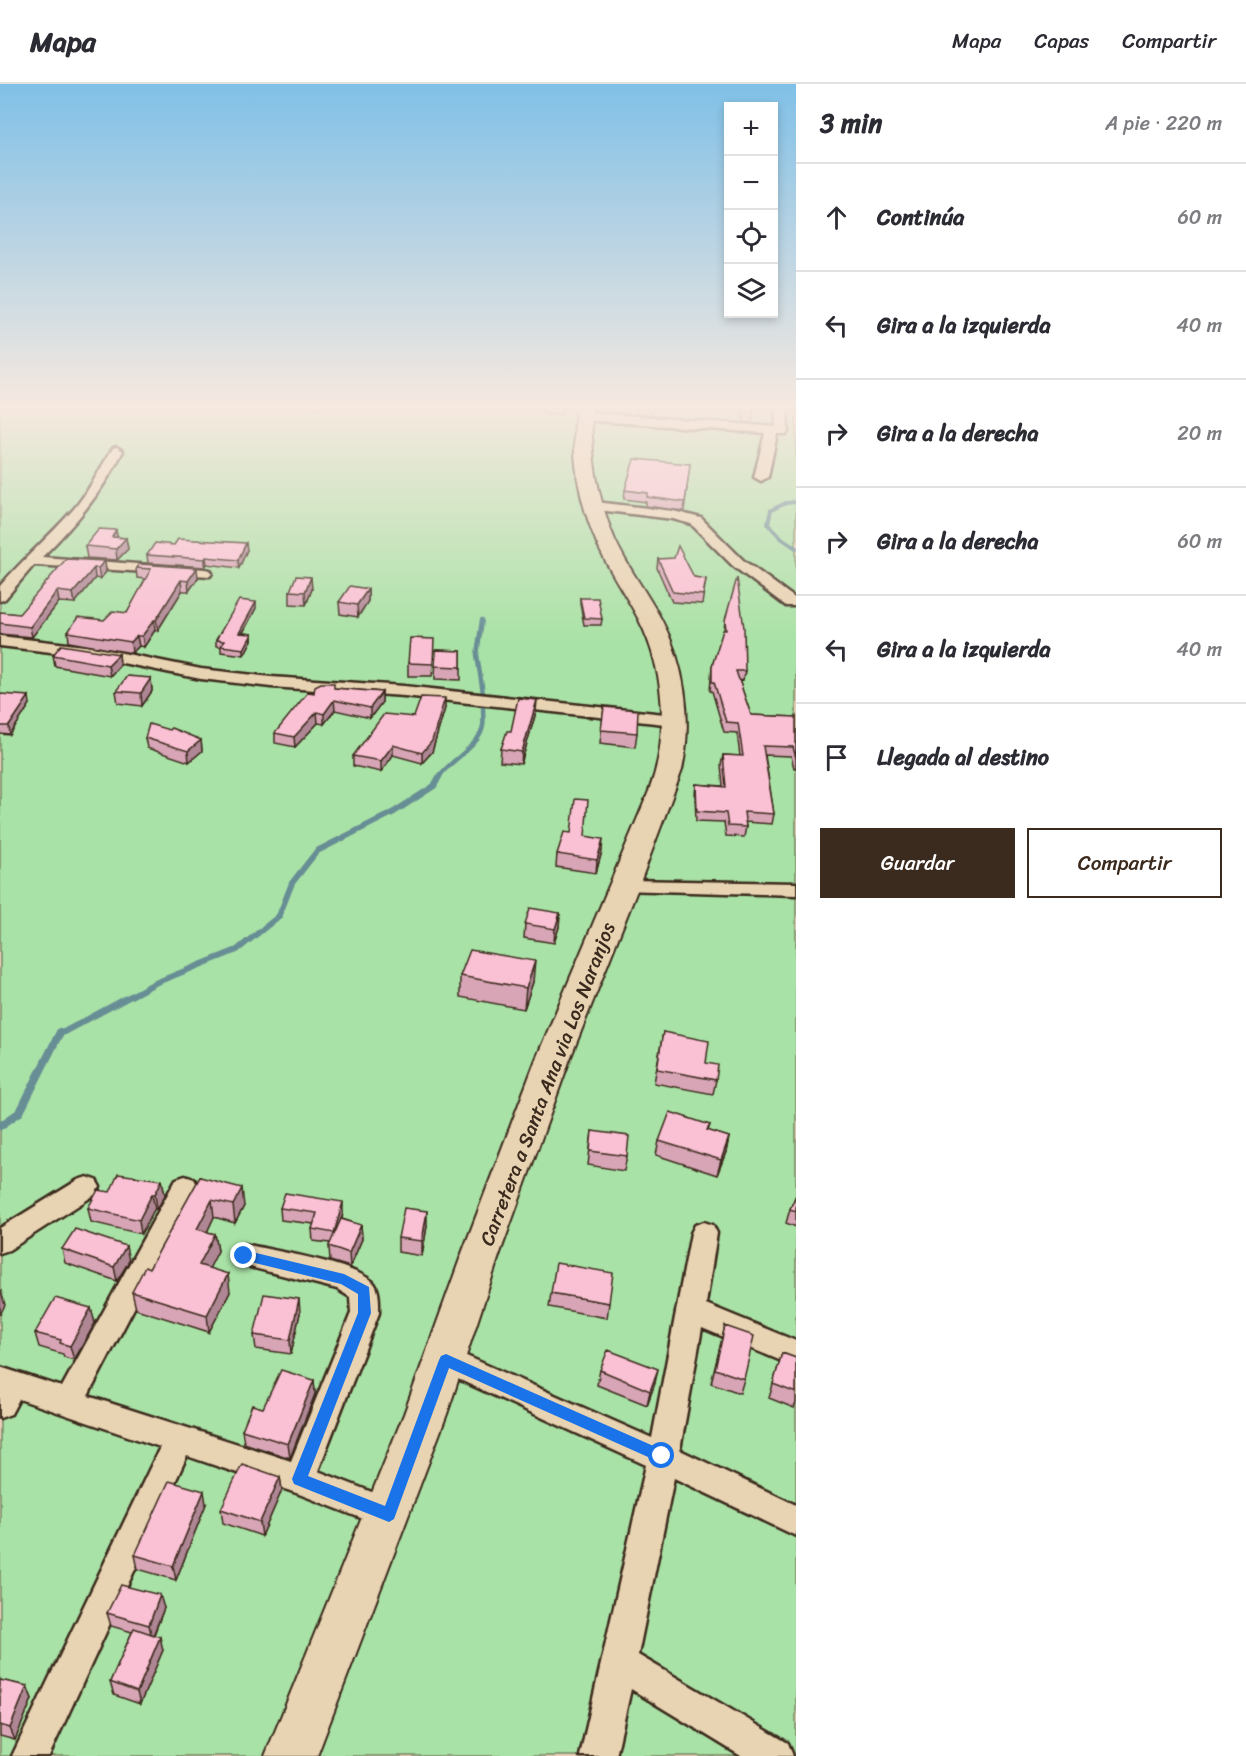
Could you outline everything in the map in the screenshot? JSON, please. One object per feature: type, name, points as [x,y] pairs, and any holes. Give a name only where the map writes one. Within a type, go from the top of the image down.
[{"type":"main road","name":"Carretera a Santa Ana via Los Naranjos","points":[[291,1756],[389,1514],[553,1060],[626,886],[664,784],[673,751],[674,720],[671,679],[665,656],[654,627],[605,539],[590,485]]},
{"type":"street","points":[[0,596],[30,560],[76,515],[99,485]]},
{"type":"street","points":[[594,506],[674,515],[696,521],[738,563],[791,603]]},
{"type":"street","points":[[30,560],[205,573]]},
{"type":"street","points":[[0,641],[93,652],[201,674],[271,682],[404,691],[674,720]]},
{"type":"street","points":[[626,886],[796,889]]},
{"type":"street","points":[[69,1402],[185,1186]]},
{"type":"street","points":[[0,1242],[87,1187]]},
{"type":"street","points":[[598,1756],[620,1663],[662,1456],[704,1233]]},
{"type":"street","points":[[244,1256],[344,1279],[364,1291],[365,1313],[299,1479]]},
{"type":"street","points":[[691,1311],[796,1354]]},
{"type":"street","points":[[446,1360],[662,1456],[796,1521]]},
{"type":"street","points":[[4,1390],[69,1402],[179,1441],[299,1479],[389,1514]]},
{"type":"street","points":[[30,1756],[179,1441]]},
{"type":"street","points":[[620,1663],[775,1756]]},
{"type":"green space","points":[[0,485],[796,485],[796,1756],[0,1756]]},
{"type":"building","points":[[626,485],[687,485],[685,502],[647,497],[648,493],[625,490]]},
{"type":"building","points":[[99,529],[116,530],[112,537],[126,538],[116,549],[85,546]]},
{"type":"building","points":[[178,539],[246,543],[238,560],[147,555],[155,543],[174,545]]},
{"type":"building","points":[[678,546],[694,577],[706,579],[703,595],[673,592],[658,559],[674,558]]},
{"type":"building","points":[[66,559],[105,561],[98,568],[94,568],[73,593],[57,591],[30,627],[0,623],[0,612],[19,614]]},
{"type":"building","points":[[139,564],[197,568],[188,581],[181,580],[156,620],[142,636],[137,636],[131,642],[68,632],[78,617],[104,620],[113,611],[127,613],[151,569],[136,568]]},
{"type":"building","points":[[296,576],[311,577],[305,592],[290,591]]},
{"type":"building","points":[[737,578],[744,628],[745,671],[736,671],[751,715],[796,717],[796,758],[793,747],[763,746],[774,814],[744,812],[746,827],[728,826],[726,813],[697,811],[696,784],[726,787],[723,755],[743,756],[738,723],[726,722],[714,682],[712,682],[712,666],[723,630],[726,630],[725,620]]},
{"type":"building","points":[[350,586],[368,589],[357,605],[339,602]]},
{"type":"building","points":[[580,598],[598,598],[602,619],[584,618]]},
{"type":"building","points":[[239,600],[256,602],[239,633],[252,634],[244,649],[221,646],[224,641],[216,640]]},
{"type":"building","points":[[410,638],[434,639],[433,664],[408,663]]},
{"type":"building","points":[[61,645],[119,654],[108,665],[53,655]]},
{"type":"building","points":[[436,650],[461,651],[461,667],[435,666]]},
{"type":"building","points":[[127,676],[151,678],[141,693],[116,691]]},
{"type":"building","points":[[321,683],[334,683],[334,688],[382,692],[370,708],[334,700],[324,714],[317,712],[294,737],[275,733],[308,692],[314,693],[315,686]]},
{"type":"building","points":[[0,694],[29,696],[9,726],[0,726]]},
{"type":"building","points":[[421,697],[445,698],[432,741],[422,753],[393,745],[381,761],[353,756],[384,714],[414,717]]},
{"type":"building","points":[[518,698],[537,700],[522,752],[501,749],[507,731],[511,731]]},
{"type":"building","points":[[604,707],[638,710],[637,733],[601,730]]},
{"type":"building","points":[[149,724],[169,730],[171,728],[201,740],[188,751],[145,738]]},
{"type":"building","points":[[575,799],[588,800],[585,836],[603,839],[597,860],[557,854],[564,832],[571,833]]},
{"type":"building","points":[[530,908],[560,913],[555,929],[525,924]]},
{"type":"building","points":[[470,950],[535,961],[526,988],[460,976]]},
{"type":"building","points":[[663,1032],[709,1041],[706,1063],[718,1065],[716,1080],[657,1069]]},
{"type":"building","points":[[670,1112],[710,1125],[707,1130],[729,1137],[721,1160],[659,1141]]},
{"type":"building","points":[[592,1131],[629,1136],[627,1156],[590,1151]]},
{"type":"building","points":[[118,1174],[162,1180],[139,1220],[88,1208],[98,1190],[110,1192]]},
{"type":"building","points":[[200,1177],[242,1188],[233,1205],[212,1200],[197,1229],[215,1234],[199,1265],[228,1274],[207,1315],[132,1292],[145,1267],[149,1269]]},
{"type":"building","points":[[285,1193],[343,1202],[334,1233],[312,1229],[317,1213],[280,1208]]},
{"type":"building","points":[[796,1195],[796,1211],[790,1209]]},
{"type":"building","points":[[404,1208],[427,1211],[422,1241],[398,1238]]},
{"type":"building","points":[[341,1219],[361,1225],[349,1253],[329,1246]]},
{"type":"building","points":[[75,1229],[126,1246],[114,1267],[62,1249]]},
{"type":"building","points":[[556,1263],[613,1273],[609,1303],[551,1293]]},
{"type":"building","points":[[264,1294],[299,1299],[290,1340],[254,1335]]},
{"type":"building","points":[[55,1298],[91,1308],[70,1346],[60,1343],[61,1340],[35,1333]]},
{"type":"building","points":[[725,1326],[754,1336],[744,1379],[715,1369]]},
{"type":"building","points":[[608,1350],[658,1369],[650,1391],[600,1370]]},
{"type":"building","points":[[782,1353],[796,1358],[796,1393],[773,1384]]},
{"type":"building","points":[[281,1370],[314,1380],[288,1444],[242,1430],[252,1405],[263,1408]]},
{"type":"building","points":[[242,1464],[280,1477],[260,1522],[221,1509]]},
{"type":"building","points":[[169,1481],[204,1491],[173,1566],[135,1555]]},
{"type":"building","points":[[121,1585],[160,1595],[149,1625],[107,1613]]},
{"type":"building","points":[[134,1628],[160,1637],[137,1692],[110,1682]]},
{"type":"building","points":[[0,1680],[27,1686],[10,1728],[0,1725]]},
{"type":"waterway","points":[[796,502],[786,503],[771,510],[768,524],[780,537],[796,548]]},
{"type":"waterway","points":[[482,620],[477,655],[483,693]]},
{"type":"waterway","points":[[439,777],[476,741],[483,724],[483,707]]},
{"type":"waterway","points":[[60,1034],[155,983],[237,950],[279,916],[292,883],[317,851],[394,812],[434,786],[440,775]]},
{"type":"waterway","points":[[0,1126],[20,1112],[60,1032]]},
{"type":"route","points":[[244,1256],[344,1279],[364,1291],[365,1313],[299,1479],[389,1514],[446,1360],[662,1456]]}]
